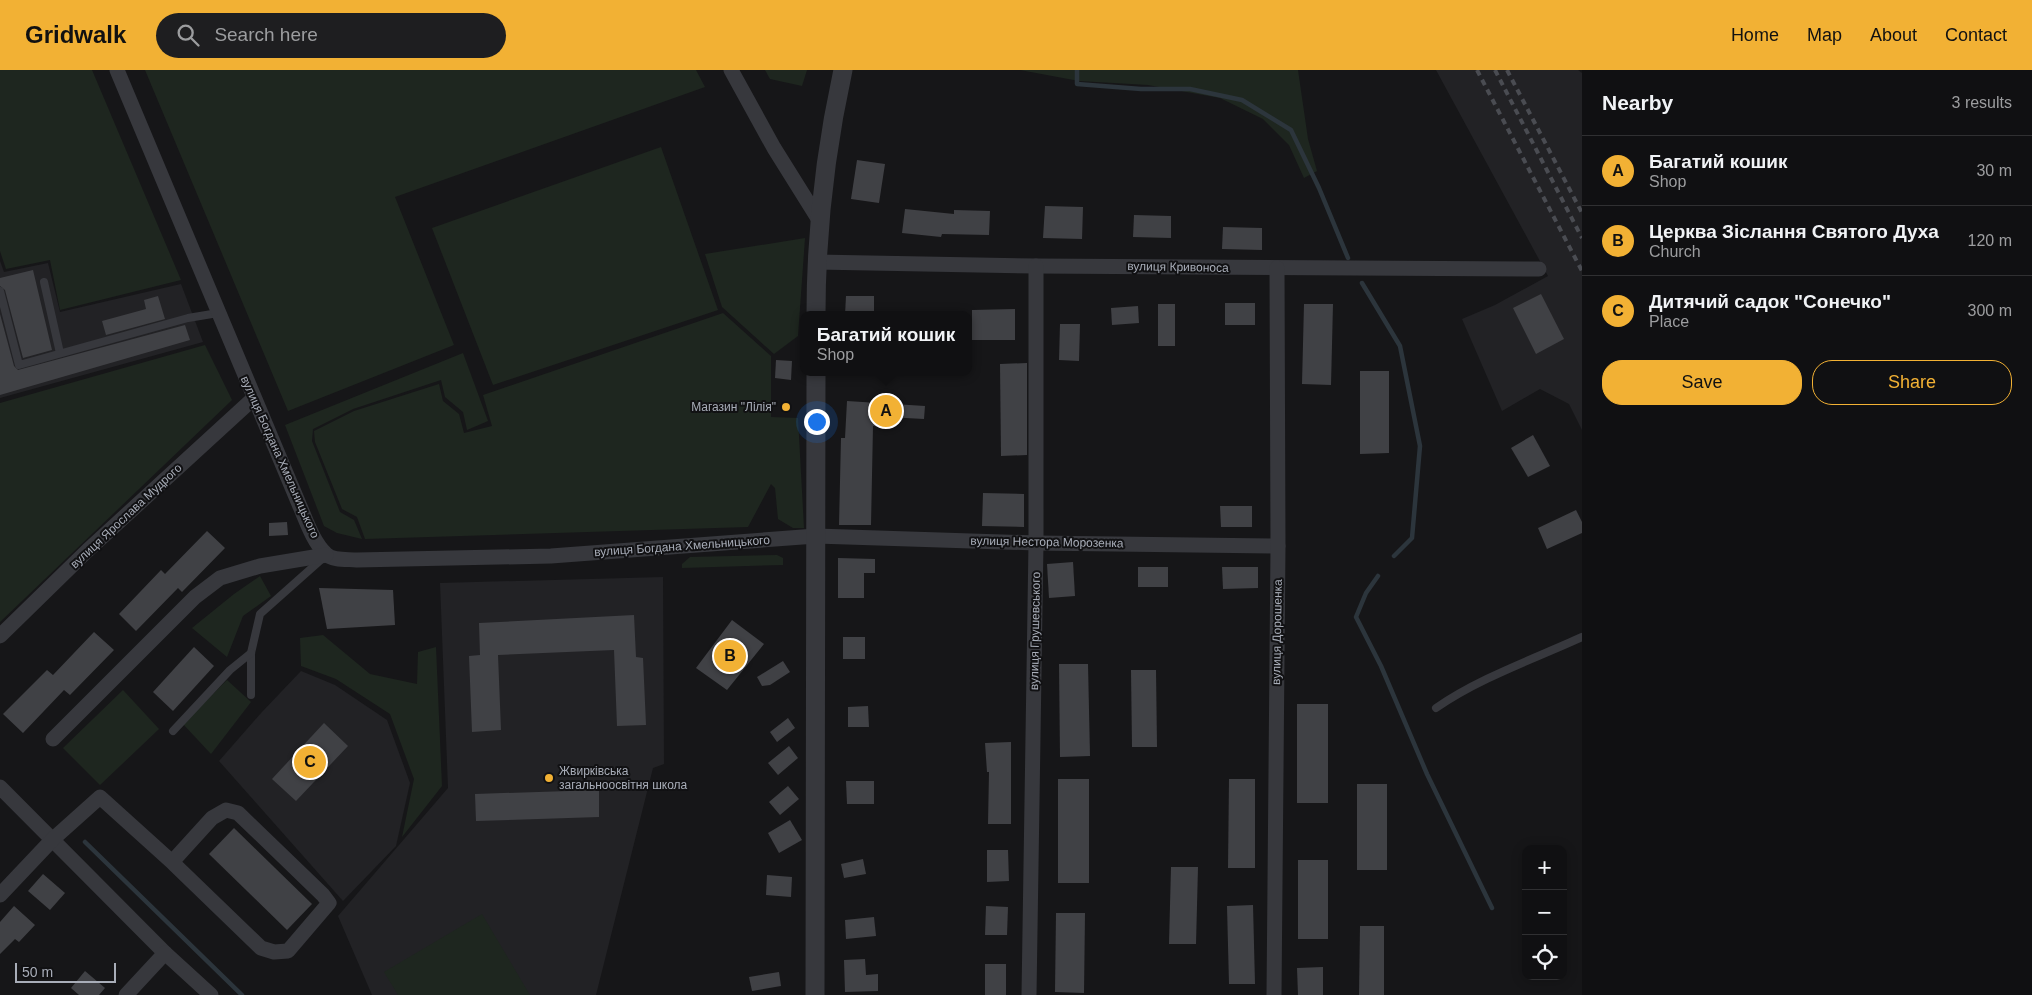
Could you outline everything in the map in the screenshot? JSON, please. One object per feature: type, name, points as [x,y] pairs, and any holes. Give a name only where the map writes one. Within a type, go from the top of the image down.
[{"type":"street","name":"вулиця Богдана Хмельницького","points":[[117,70],[303,513],[315,539],[326,555],[339,559],[357,560],[551,556],[816,536]]},
{"type":"street","points":[[731,70],[774,148],[819,220]]},
{"type":"street","points":[[816,311],[816,262],[819,220],[834,111],[843,70]]},
{"type":"street","name":"вулиця Кривоноса","points":[[816,262],[1036,266],[1539,269]]},
{"type":"street","name":"вулиця Грушевського","points":[[1029,995],[1036,543],[1036,266]]},
{"type":"street","name":"вулиця Дорошенка","points":[[1274,995],[1278,546],[1277,268]]},
{"type":"street","points":[[815,995],[816,376]]},
{"type":"street","name":"вулиця Ярослава Мудрого","points":[[0,636],[88,550],[254,398]]},
{"type":"street","name":"вулиця Нестора Морозенка","points":[[816,536],[1036,543],[1278,546]]},
{"type":"street","points":[[53,739],[195,597],[220,578],[260,566],[326,555]]},
{"type":"street","points":[[0,787],[165,953],[211,995]]},
{"type":"street","points":[[0,895],[52,840],[100,797],[172,862],[261,948],[274,952],[288,951],[329,903],[324,895],[238,813],[226,810],[212,818],[172,862]]},
{"type":"street","points":[[126,995],[165,953]]},
{"type":"lane","points":[[44,282],[60,354]]},
{"type":"lane","points":[[0,291],[19,364],[188,318],[218,313]]},
{"type":"lane","points":[[251,695],[251,654],[260,614],[326,555]]},
{"type":"lane","points":[[1436,708],[1454,695],[1480,682],[1582,637]]},
{"type":"lane","points":[[174,731],[230,670],[251,654]]},
{"type":"shaded area","points":[[0,70],[92,70],[181,280],[60,310],[50,260],[6,269],[0,251]]},
{"type":"shaded area","points":[[145,70],[696,70],[705,87],[395,197],[454,345],[288,411]]},
{"type":"shaded area","points":[[765,70],[807,70],[802,86],[770,79]]},
{"type":"shaded area","points":[[1020,70],[1298,70],[1308,139],[1317,171],[1304,178],[1289,145],[1263,119],[1220,98],[1148,85],[1079,81]]},
{"type":"shaded area","points":[[1436,70],[1578,70],[1582,73],[1582,430],[1569,404],[1540,389],[1502,411],[1462,319],[1495,305],[1548,276]]},
{"type":"shaded area","points":[[661,147],[718,310],[493,385],[432,228]]},
{"type":"shaded area","points":[[805,238],[798,336],[774,354],[722,307],[705,254]]},
{"type":"shaded area","points":[[0,261],[4,272],[48,263],[60,312],[181,284],[203,342],[0,398]]},
{"type":"shaded area","points":[[723,313],[771,356],[771,417],[798,418],[804,528],[793,528],[778,519],[775,488],[771,484],[748,527],[365,539],[357,517],[342,509],[315,442],[314,431],[354,411],[439,384],[443,401],[459,414],[464,433],[492,426],[483,395]]},
{"type":"shaded area","points":[[205,345],[232,400],[0,622],[0,403]]},
{"type":"shaded area","points":[[463,353],[488,421],[467,430],[463,412],[445,397],[441,380],[353,409],[313,429],[312,441],[340,512],[354,520],[362,539],[337,533],[324,526],[285,425]]},
{"type":"shaded area","points":[[777,555],[783,558],[783,565],[682,568],[682,564],[690,557]]},
{"type":"shaded area","points":[[260,576],[271,596],[243,616],[227,657],[192,628]]},
{"type":"shaded area","name":"Жвирківська загальноосвітня школа","points":[[663,577],[664,764],[653,768],[596,995],[372,995],[338,916],[448,788],[440,583]]},
{"type":"shaded area","points":[[323,635],[370,674],[417,684],[418,652],[436,647],[442,786],[402,837],[414,779],[390,714],[336,679],[301,666],[300,638]]},
{"type":"shaded area","points":[[301,671],[335,685],[387,720],[410,783],[396,846],[343,901],[219,761]]},
{"type":"shaded area","points":[[227,680],[251,702],[211,754],[183,724]]},
{"type":"shaded area","points":[[123,690],[159,729],[100,785],[63,748]]},
{"type":"shaded area","points":[[482,914],[530,995],[398,995],[384,972]]},
{"type":"building","points":[[857,160],[885,164],[879,203],[851,199]]},
{"type":"building","points":[[1045,206],[1083,207],[1082,239],[1043,238]]},
{"type":"building","points":[[905,209],[954,214],[954,210],[990,211],[989,235],[942,234],[941,237],[902,233]]},
{"type":"building","points":[[1134,215],[1171,216],[1171,238],[1133,237]]},
{"type":"building","points":[[1223,227],[1262,228],[1262,250],[1222,249]]},
{"type":"building","points":[[33,270],[52,350],[23,358],[5,290],[0,286],[0,278]]},
{"type":"building","points":[[1541,294],[1564,339],[1536,354],[1513,308]]},
{"type":"building","points":[[158,296],[165,319],[106,335],[102,321],[146,309],[144,300]]},
{"type":"building","points":[[846,296],[874,296],[874,311],[845,311]]},
{"type":"building","points":[[1225,303],[1255,303],[1255,325],[1225,325]]},
{"type":"building","points":[[1158,304],[1175,304],[1175,346],[1158,346]]},
{"type":"building","points":[[1304,304],[1333,304],[1331,385],[1302,384]]},
{"type":"building","points":[[1138,306],[1139,323],[1112,325],[1111,308]]},
{"type":"building","points":[[1015,309],[1015,340],[972,340],[972,310]]},
{"type":"building","points":[[0,314],[14,366],[18,370],[185,325],[190,340],[0,395]]},
{"type":"building","points":[[1060,324],[1080,324],[1079,361],[1059,360]]},
{"type":"building","points":[[776,360],[792,361],[791,380],[775,378]]},
{"type":"building","points":[[1027,363],[1027,455],[1001,456],[1000,364]]},
{"type":"building","points":[[1360,371],[1389,371],[1389,453],[1360,454]]},
{"type":"building","points":[[847,401],[925,406],[924,419],[887,417],[886,427],[873,426],[871,525],[839,525],[841,438],[845,438]]},
{"type":"building","points":[[1533,435],[1550,466],[1528,477],[1511,448]]},
{"type":"building","points":[[983,493],[1024,494],[1024,527],[982,526]]},
{"type":"building","points":[[1220,506],[1252,506],[1252,527],[1221,527]]},
{"type":"building","points":[[1576,510],[1582,522],[1582,533],[1547,549],[1538,528]]},
{"type":"building","points":[[287,522],[288,535],[269,536],[269,523]]},
{"type":"building","points":[[207,531],[225,548],[182,592],[178,588],[136,631],[119,614],[161,570],[165,574]]},
{"type":"building","points":[[838,558],[875,559],[875,573],[864,573],[864,598],[838,598]]},
{"type":"building","points":[[1073,562],[1075,596],[1049,598],[1047,564]]},
{"type":"building","points":[[1138,567],[1168,567],[1168,587],[1138,587]]},
{"type":"building","points":[[1222,567],[1258,567],[1258,588],[1223,589]]},
{"type":"building","points":[[319,588],[393,590],[395,625],[327,629]]},
{"type":"building","points":[[634,615],[636,657],[643,658],[646,725],[617,726],[614,650],[498,655],[501,730],[472,732],[469,656],[480,655],[479,623]]},
{"type":"building","points":[[732,620],[764,644],[727,690],[696,668]]},
{"type":"building","points":[[94,632],[114,650],[70,695],[64,690],[23,733],[3,714],[47,670],[53,675]]},
{"type":"building","points":[[843,637],[865,637],[865,659],[843,659]]},
{"type":"building","points":[[194,647],[214,666],[173,711],[153,692]]},
{"type":"building","points":[[783,661],[790,672],[770,685],[762,686],[757,677]]},
{"type":"building","points":[[1059,664],[1088,664],[1090,756],[1060,757]]},
{"type":"building","points":[[1131,670],[1156,670],[1157,747],[1132,747]]},
{"type":"building","points":[[1297,704],[1328,704],[1328,803],[1297,803]]},
{"type":"building","points":[[868,706],[869,727],[848,727],[848,707]]},
{"type":"building","points":[[788,718],[795,728],[777,742],[770,732]]},
{"type":"building","points":[[324,723],[348,746],[296,801],[272,779]]},
{"type":"building","points":[[1011,742],[1011,824],[988,824],[989,772],[987,772],[985,743]]},
{"type":"building","points":[[789,746],[798,758],[778,775],[768,763]]},
{"type":"building","points":[[1058,779],[1089,779],[1089,883],[1058,883]]},
{"type":"building","points":[[1229,779],[1255,779],[1255,868],[1228,868]]},
{"type":"building","points":[[846,781],[874,781],[874,804],[847,804]]},
{"type":"building","points":[[1357,784],[1387,784],[1387,870],[1357,870]]},
{"type":"building","points":[[788,786],[799,799],[780,815],[769,802]]},
{"type":"building","points":[[599,790],[599,817],[476,821],[475,794]]},
{"type":"building","points":[[790,820],[802,840],[779,853],[768,833]]},
{"type":"building","points":[[234,828],[312,904],[287,930],[209,854]]},
{"type":"building","points":[[987,850],[1008,850],[1009,881],[987,882]]},
{"type":"building","points":[[863,859],[866,874],[844,878],[841,864]]},
{"type":"building","points":[[1298,860],[1328,860],[1328,939],[1298,939]]},
{"type":"building","points":[[1171,867],[1198,867],[1196,944],[1169,944]]},
{"type":"building","points":[[43,874],[65,893],[50,910],[28,891]]},
{"type":"building","points":[[767,875],[792,877],[791,897],[766,895]]},
{"type":"building","points":[[1253,905],[1255,984],[1229,984],[1227,906]]},
{"type":"building","points":[[14,906],[35,925],[19,942],[15,939],[0,954],[0,922]]},
{"type":"building","points":[[986,906],[1008,907],[1007,935],[985,935]]},
{"type":"building","points":[[1056,913],[1085,913],[1084,993],[1055,992]]},
{"type":"building","points":[[874,917],[876,936],[846,939],[845,920]]},
{"type":"building","points":[[1360,926],[1384,926],[1384,995],[1359,995]]},
{"type":"building","points":[[865,959],[866,975],[878,974],[878,991],[845,992],[844,960]]},
{"type":"building","points":[[985,964],[1006,964],[1006,995],[985,995]]},
{"type":"building","points":[[1323,967],[1323,995],[1298,995],[1297,968]]},
{"type":"building","points":[[85,971],[105,988],[99,995],[79,995],[71,988]]},
{"type":"building","points":[[779,972],[781,986],[752,991],[749,977]]},
{"type":"waterway","points":[[1077,70],[1077,84],[1141,89],[1190,89],[1242,100],[1291,130],[1319,188],[1348,258]]},
{"type":"waterway","points":[[1362,283],[1400,346],[1420,446],[1412,538],[1394,556]]},
{"type":"waterway","points":[[1378,576],[1366,593],[1356,617],[1381,666],[1427,774],[1492,908]]},
{"type":"waterway","points":[[85,842],[242,995]]},
{"type":"railway","points":[[1477,70],[1582,271]]},
{"type":"railway","points":[[1495,70],[1582,238]]},
{"type":"railway","points":[[1507,70],[1582,213]]},
{"type":"place","name":"Магазин \"Лілія\"","points":[[786,407]]},
{"type":"place","name":"Багатий кошик","points":[[886,411]]},
{"type":"place","name":"Церква Зіслання Святого Духа","points":[[730,656]]},
{"type":"place","name":"Дитячий садок \"Сонечко\"","points":[[310,762]]},
{"type":"place","name":"Жвирківська загальноосвітня школа","points":[[549,778]]}]
